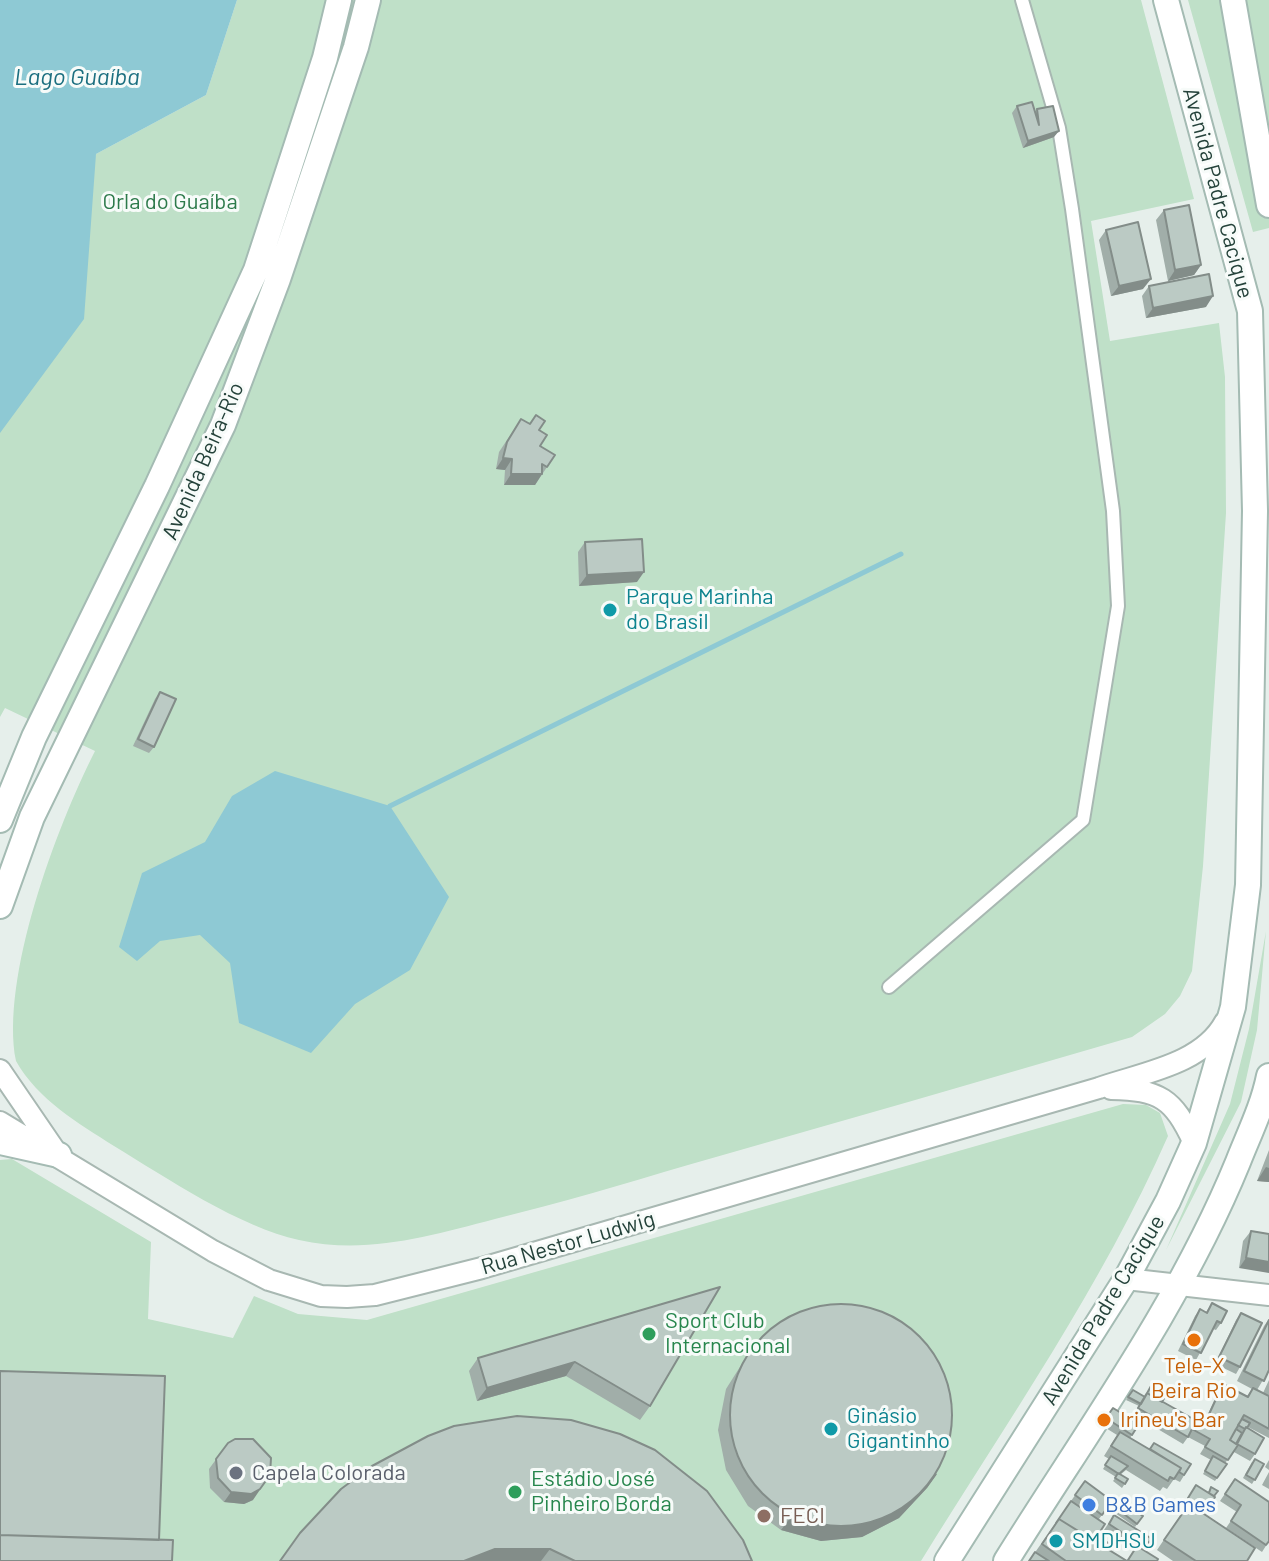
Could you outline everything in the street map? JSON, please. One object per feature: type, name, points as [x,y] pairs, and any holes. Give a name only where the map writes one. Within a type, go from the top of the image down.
[{"type":"main road","name":"Avenida Beira-Rio","points":[[0,820],[34,737],[161,478],[256,270],[325,58],[339,0]]},
{"type":"main road","name":"Avenida Beira-Rio","points":[[0,906],[32,817],[223,425],[278,279],[356,47],[368,0]]},
{"type":"main road","name":"Avenida Padre Cacique","points":[[947,1561],[1126,1279],[1194,1143],[1233,1007],[1248,885],[1255,511],[1250,311],[1166,0]]},
{"type":"main road","points":[[1233,0],[1269,205]]},
{"type":"main road","points":[[1006,1561],[1180,1283],[1224,1194],[1265,1095],[1269,1076]]},
{"type":"main road","points":[[0,1142],[59,1155]]},
{"type":"street","points":[[889,987],[1083,820],[1118,606],[1113,511],[1072,209],[1059,128],[1022,0]]},
{"type":"street","name":"Rua Nestor Ludwig","points":[[0,1122],[213,1251],[269,1280],[321,1296],[375,1295],[482,1268],[1099,1088],[1207,1047],[1233,1007]]},
{"type":"street","name":"Rua Nestor Ludwig","points":[[0,1070],[19,1102],[59,1155]]},
{"type":"street","name":"Rua Nestor Ludwig","points":[[1099,1088],[1147,1090],[1171,1104],[1194,1143]]},
{"type":"street","points":[[1126,1279],[1269,1295]]},
{"type":"green space","name":"Parque Marinha do Brasil","points":[[237,0],[1141,0],[1194,199],[1091,221],[1110,341],[1219,323],[1225,377],[1226,513],[1203,866],[1192,971],[1180,996],[1165,1014],[1132,1037],[568,1200],[446,1232],[373,1244],[324,1244],[276,1234],[253,1225],[204,1200],[114,1146],[60,1110],[36,1088],[16,1061],[13,1027],[16,988],[35,904],[49,861],[95,751],[5,708],[0,717],[0,341],[96,154],[206,95]]},
{"type":"green space","points":[[1188,0],[1269,0],[1269,228],[1253,232]]},
{"type":"green space","points":[[1266,931],[1257,1030],[1241,1102],[1166,1250],[1230,1104],[1249,1029]]},
{"type":"green space","name":"Sport Club Internacional","points":[[1123,1104],[1146,1105],[1160,1113],[1168,1136],[1084,1300],[921,1561],[0,1561],[0,1160],[12,1159],[151,1242],[148,1319],[233,1338],[254,1296],[298,1314],[367,1320]]},
{"type":"water","name":"Lago Guaíba","points":[[0,0],[237,0],[206,95],[96,154],[84,319],[0,433]]},
{"type":"water","points":[[275,771],[390,806],[449,897],[410,970],[355,1004],[311,1053],[239,1023],[230,963],[200,935],[160,941],[137,961],[119,947],[142,873],[205,842],[232,796]]},
{"type":"building","points":[[1032,102],[1039,125],[1037,109],[1053,106],[1059,131],[1028,141],[1017,106]]},
{"type":"building","points":[[1189,205],[1201,265],[1175,270],[1164,210]]},
{"type":"building","points":[[1138,222],[1151,279],[1119,286],[1106,230]]},
{"type":"building","points":[[1209,274],[1213,296],[1153,308],[1149,286]]},
{"type":"building","points":[[536,415],[545,421],[539,430],[547,435],[540,446],[555,455],[547,467],[542,464],[542,474],[511,474],[512,459],[503,458],[507,442],[521,419],[530,424]]},
{"type":"building","points":[[642,539],[644,572],[587,575],[585,542]]},
{"type":"building","points":[[160,692],[176,699],[154,747],[138,739]]},
{"type":"building","points":[[1251,1231],[1269,1234],[1269,1262],[1246,1258]]},
{"type":"building","points":[[720,1287],[650,1406],[575,1362],[487,1388],[478,1358]]},
{"type":"building","name":"Tele-X Beira Rio","points":[[1212,1303],[1227,1311],[1221,1323],[1217,1321],[1201,1353],[1183,1344],[1200,1309],[1207,1313]]},
{"type":"building","name":"Ginásio Gigantinho","points":[[841,1304],[884,1312],[920,1336],[944,1372],[952,1415],[944,1458],[920,1494],[884,1518],[841,1526],[798,1518],[762,1494],[738,1458],[730,1415],[738,1372],[762,1336],[798,1312]]},
{"type":"building","points":[[1241,1313],[1262,1323],[1240,1367],[1219,1357]]},
{"type":"building","points":[[1269,1320],[1269,1370],[1264,1381],[1244,1371]]},
{"type":"building","points":[[0,1371],[165,1376],[159,1540],[0,1535]]},
{"type":"building","points":[[1223,1384],[1248,1397],[1253,1388],[1269,1396],[1269,1429],[1244,1415],[1230,1440],[1238,1445],[1228,1460],[1205,1447],[1210,1439],[1192,1429],[1188,1437],[1138,1408],[1147,1393],[1204,1425]]},
{"type":"building","points":[[1151,1386],[1166,1395],[1162,1402],[1147,1393]]},
{"type":"building","points":[[1133,1390],[1145,1397],[1141,1404],[1128,1397]]},
{"type":"building","points":[[1113,1408],[1139,1424],[1132,1435],[1106,1418]]},
{"type":"building","name":"Estádio José Pinheiro Borda","points":[[517,1416],[571,1420],[620,1434],[655,1450],[707,1491],[743,1540],[752,1561],[575,1561],[550,1549],[495,1549],[464,1561],[280,1561],[300,1533],[341,1489],[372,1466],[428,1436],[454,1426]]},
{"type":"building","points":[[1242,1419],[1250,1423],[1245,1429],[1238,1425]]},
{"type":"building","points":[[1246,1427],[1264,1438],[1255,1454],[1237,1444]]},
{"type":"building","points":[[1236,1429],[1242,1433],[1236,1444],[1230,1440]]},
{"type":"building","points":[[1120,1432],[1181,1468],[1174,1479],[1170,1477],[1168,1481],[1111,1446]]},
{"type":"building","name":"Capela Colorada","points":[[235,1439],[253,1439],[271,1458],[270,1475],[260,1489],[251,1494],[231,1492],[218,1478],[216,1459]]},
{"type":"building","points":[[1154,1443],[1191,1464],[1184,1475],[1179,1472],[1181,1468],[1150,1449]]},
{"type":"building","points":[[1111,1456],[1128,1466],[1119,1474],[1105,1465]]},
{"type":"building","points":[[1213,1456],[1227,1464],[1217,1478],[1205,1471]]},
{"type":"building","points":[[1255,1459],[1264,1464],[1255,1480],[1246,1475]]},
{"type":"building","points":[[1118,1473],[1128,1479],[1125,1484],[1115,1478]]},
{"type":"building","points":[[1235,1479],[1269,1502],[1269,1541],[1266,1545],[1231,1521],[1241,1505],[1225,1494]]},
{"type":"building","points":[[1085,1481],[1112,1501],[1102,1515],[1075,1495]]},
{"type":"building","points":[[1196,1485],[1215,1497],[1207,1510],[1188,1498]]},
{"type":"building","points":[[1211,1487],[1218,1491],[1214,1496],[1209,1493]]},
{"type":"building","points":[[1115,1498],[1143,1516],[1137,1524],[1111,1504]]},
{"type":"building","points":[[1071,1501],[1105,1524],[1094,1541],[1059,1519],[1056,1523]]},
{"type":"building","points":[[1189,1504],[1255,1548],[1247,1561],[1196,1561],[1164,1540]]},
{"type":"building","points":[[1114,1515],[1152,1539],[1144,1547],[1109,1524]]},
{"type":"building","points":[[1059,1519],[1127,1561],[1066,1561],[1042,1544]]},
{"type":"building","points":[[0,1535],[173,1540],[172,1561],[0,1561]]},
{"type":"building","points":[[1099,1536],[1108,1543],[1105,1548],[1095,1542]]},
{"type":"building","points":[[1137,1546],[1158,1559],[1157,1561],[1128,1560]]},
{"type":"building","points":[[1035,1552],[1049,1561],[1029,1561]]},
{"type":"waterway","points":[[390,806],[901,554]]},
{"type":"place","name":"Parque Marinha do Brasil","points":[[610,610]]},
{"type":"place","name":"Sport Club Internacional","points":[[649,1334]]},
{"type":"place","name":"Tele-X Beira Rio","points":[[1194,1340]]},
{"type":"place","name":"Irineu's Bar","points":[[1104,1420]]},
{"type":"place","name":"Ginásio Gigantinho","points":[[831,1429]]},
{"type":"place","name":"Capela Colorada","points":[[236,1473]]},
{"type":"place","name":"Estádio José Pinheiro Borda","points":[[515,1492]]},
{"type":"place","name":"B&B Games","points":[[1089,1505]]},
{"type":"place","name":"FECI","points":[[764,1516]]},
{"type":"place","name":"SMDHSU","points":[[1056,1541]]},
{"type":"park label","name":"Orla do Guaíba","points":[[170,202]]}]
